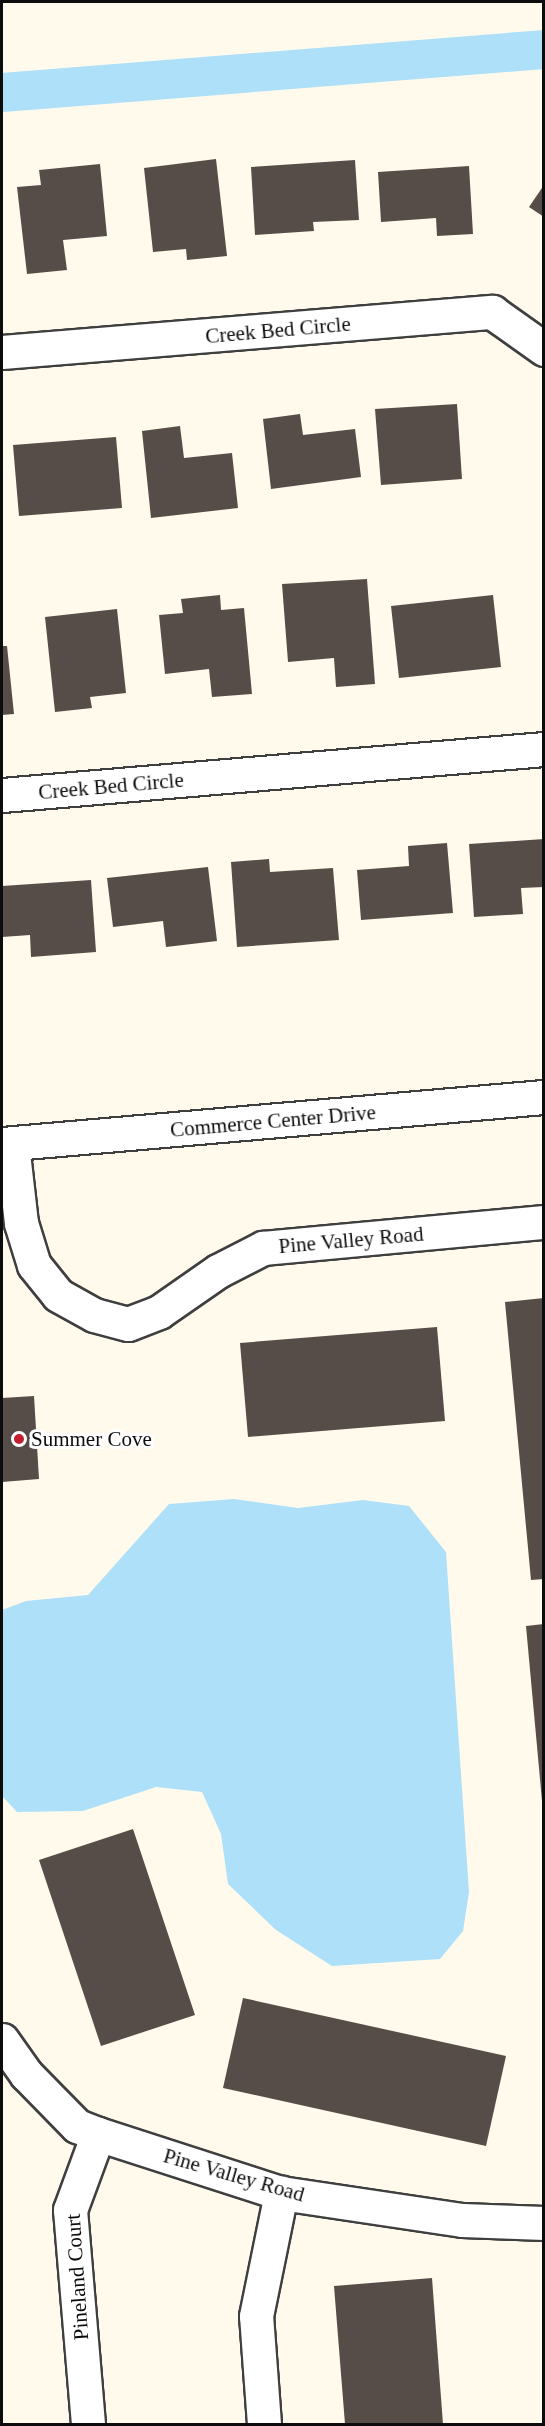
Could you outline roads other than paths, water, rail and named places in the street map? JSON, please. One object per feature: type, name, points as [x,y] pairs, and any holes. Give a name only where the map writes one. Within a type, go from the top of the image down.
[{"type":"street","name":"Creek Bed Circle","points":[[2,352],[492,312],[543,349]]},
{"type":"street","name":"Creek Bed Circle","points":[[2,795],[543,749]]},
{"type":"street","name":"Commerce Center Drive","points":[[7,1144],[543,1097]]},
{"type":"street","name":"Pine Valley Road","points":[[7,1144],[21,1223],[34,1265],[58,1294],[94,1316],[128,1323],[159,1312],[218,1271],[263,1248],[543,1222]]},
{"type":"street","name":"Pine Valley Road","points":[[2,2040],[26,2074],[77,2126],[98,2134],[280,2193],[462,2220],[543,2223]]},
{"type":"street","name":"Pineland Court","points":[[88,2424],[70,2210],[98,2134]]},
{"type":"street","points":[[264,2424],[256,2316],[280,2193]]},
{"type":"water","points":[[234,1499],[298,1508],[363,1500],[409,1506],[446,1552],[469,1892],[463,1931],[440,1959],[332,1966],[276,1930],[228,1884],[221,1834],[202,1792],[156,1787],[83,1811],[17,1812],[2,1796],[2,1610],[26,1601],[88,1595],[169,1504]]},
{"type":"waterway","points":[[2,92],[544,49]]},
{"type":"place","name":"Summer Cove","points":[[19,1439]]}]
